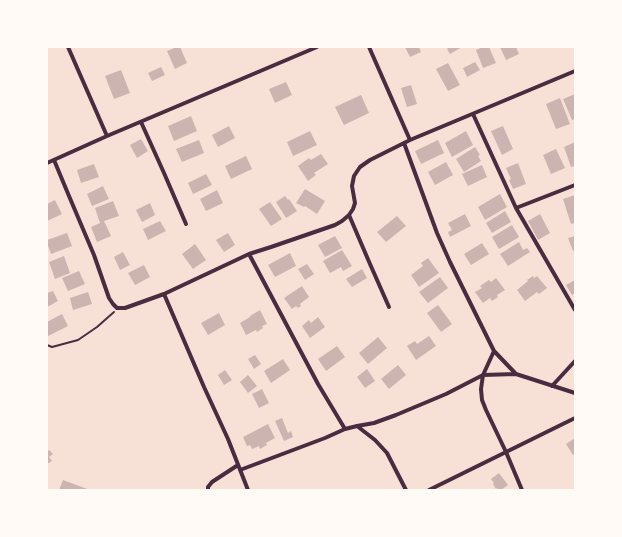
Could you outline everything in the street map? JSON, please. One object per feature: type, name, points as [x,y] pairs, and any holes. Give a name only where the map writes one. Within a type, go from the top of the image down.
[{"type":"street","points":[[68,47],[107,136]]},
{"type":"street","points":[[47,163],[317,47]]},
{"type":"street","points":[[369,47],[410,140]]},
{"type":"street","points":[[54,160],[70,196],[109,298],[117,308],[125,308],[164,294],[249,254],[335,225],[350,215],[355,203],[352,186],[354,176],[360,167],[370,160],[410,140],[575,71]]},
{"type":"street","points":[[473,114],[516,208],[575,310]]},
{"type":"street","points":[[141,122],[186,224]]},
{"type":"street","points":[[404,143],[437,233],[450,262],[494,351],[516,374]]},
{"type":"street","points":[[516,208],[575,185]]},
{"type":"street","points":[[350,215],[389,307]]},
{"type":"street","points":[[249,254],[318,384],[345,429]]},
{"type":"street","points":[[164,294],[228,439],[248,490]]},
{"type":"street","points":[[494,351],[483,375],[481,389],[482,400],[522,490]]},
{"type":"street","points":[[552,386],[575,362]]},
{"type":"street","points":[[240,470],[345,429],[374,423],[396,415],[446,394],[483,375],[516,374],[575,393]]},
{"type":"street","points":[[429,490],[575,418]]},
{"type":"street","points":[[357,426],[375,440],[387,453],[406,490]]},
{"type":"street","points":[[208,490],[208,487],[212,482],[238,465]]},
{"type":"path","points":[[47,345],[52,348],[78,340],[97,327],[117,308]]},
{"type":"building","points":[[180,47],[187,63],[175,69],[167,51]]},
{"type":"building","points":[[405,47],[419,47],[421,52],[410,57]]},
{"type":"building","points":[[450,47],[462,47],[450,54],[447,49]]},
{"type":"building","points":[[483,47],[489,47],[496,63],[483,68],[476,50]]},
{"type":"building","points":[[500,47],[516,47],[519,54],[506,60]]},
{"type":"building","points":[[475,62],[480,70],[467,77],[463,68]]},
{"type":"building","points":[[448,63],[460,85],[448,91],[436,69]]},
{"type":"building","points":[[161,67],[165,75],[152,81],[148,73]]},
{"type":"building","points":[[121,70],[130,93],[114,99],[105,76]]},
{"type":"building","points":[[286,82],[292,95],[275,103],[269,89]]},
{"type":"building","points":[[411,85],[417,104],[407,107],[401,88]]},
{"type":"building","points":[[575,94],[575,119],[572,120],[563,99]]},
{"type":"building","points":[[361,95],[369,113],[344,125],[335,107]]},
{"type":"building","points":[[560,98],[570,124],[556,129],[546,104]]},
{"type":"building","points":[[191,116],[197,131],[174,141],[168,126]]},
{"type":"building","points":[[229,126],[235,138],[218,147],[212,135]]},
{"type":"building","points":[[503,126],[513,149],[502,155],[491,131]]},
{"type":"building","points":[[310,131],[317,145],[293,156],[287,142]]},
{"type":"building","points":[[466,131],[473,145],[452,157],[445,143]]},
{"type":"building","points":[[141,139],[148,151],[137,158],[130,145]]},
{"type":"building","points":[[199,140],[204,153],[182,162],[176,149]]},
{"type":"building","points":[[438,140],[444,153],[421,164],[415,151]]},
{"type":"building","points":[[575,142],[575,166],[571,167],[564,147]]},
{"type":"building","points":[[475,147],[480,155],[478,156],[481,161],[464,172],[456,159]]},
{"type":"building","points":[[556,149],[565,168],[551,174],[543,155]]},
{"type":"building","points":[[321,154],[328,164],[314,173],[316,175],[308,181],[298,166],[309,158],[311,160]]},
{"type":"building","points":[[246,156],[252,169],[231,179],[225,166]]},
{"type":"building","points":[[446,162],[453,175],[435,185],[428,172]]},
{"type":"building","points":[[518,163],[526,184],[513,189],[509,180],[511,179],[506,168]]},
{"type":"building","points":[[94,164],[99,177],[81,183],[77,170]]},
{"type":"building","points":[[482,165],[487,177],[468,186],[462,174]]},
{"type":"building","points":[[206,174],[212,185],[193,194],[188,183]]},
{"type":"building","points":[[103,186],[109,199],[92,206],[87,194]]},
{"type":"building","points":[[305,189],[325,201],[317,214],[305,206],[304,207],[296,203]]},
{"type":"building","points":[[217,190],[223,203],[206,211],[200,199]]},
{"type":"building","points":[[500,194],[507,207],[485,220],[478,207]]},
{"type":"building","points":[[575,195],[575,223],[571,224],[563,199]]},
{"type":"building","points":[[285,196],[288,200],[289,199],[297,211],[286,218],[276,202]]},
{"type":"building","points":[[55,200],[62,214],[47,221],[47,204]]},
{"type":"building","points":[[113,201],[119,216],[104,221],[111,236],[97,242],[91,227],[100,223],[95,208]]},
{"type":"building","points":[[270,202],[282,219],[271,226],[259,209]]},
{"type":"building","points":[[150,203],[155,215],[142,222],[136,210]]},
{"type":"building","points":[[505,211],[511,222],[492,233],[486,223]]},
{"type":"building","points":[[465,214],[471,226],[450,237],[448,232],[452,230],[448,223]]},
{"type":"building","points":[[540,214],[550,233],[538,240],[528,221]]},
{"type":"building","points":[[397,216],[406,226],[386,242],[377,232]]},
{"type":"building","points":[[160,221],[166,231],[148,240],[143,229]]},
{"type":"building","points":[[512,225],[519,237],[499,249],[492,237]]},
{"type":"building","points":[[67,233],[72,246],[51,254],[47,240]]},
{"type":"building","points":[[228,233],[235,245],[224,252],[216,240]]},
{"type":"building","points":[[335,236],[342,248],[325,257],[318,245]]},
{"type":"building","points":[[575,236],[575,250],[573,251],[568,238]]},
{"type":"building","points":[[519,242],[523,250],[527,248],[530,252],[508,266],[500,254]]},
{"type":"building","points":[[482,243],[489,254],[471,265],[464,254]]},
{"type":"building","points":[[195,244],[206,260],[193,269],[182,254]]},
{"type":"building","points":[[342,250],[352,266],[343,271],[341,267],[330,273],[323,261]]},
{"type":"building","points":[[123,252],[130,265],[120,270],[114,257]]},
{"type":"building","points":[[290,253],[296,266],[275,277],[268,265]]},
{"type":"building","points":[[64,256],[70,273],[55,279],[49,262]]},
{"type":"building","points":[[428,258],[439,273],[419,287],[411,275],[423,266],[421,263]]},
{"type":"building","points":[[307,264],[314,274],[305,280],[298,269]]},
{"type":"building","points":[[144,265],[150,277],[135,285],[128,273]]},
{"type":"building","points":[[362,269],[367,278],[352,287],[346,279]]},
{"type":"building","points":[[79,271],[85,284],[68,291],[62,278]]},
{"type":"building","points":[[533,276],[534,278],[537,276],[547,288],[539,294],[537,292],[525,301],[517,290]]},
{"type":"building","points":[[440,277],[448,288],[428,303],[419,292]]},
{"type":"building","points":[[496,278],[505,290],[497,295],[498,297],[492,301],[490,298],[483,303],[475,292],[482,288],[480,286],[489,280],[491,282]]},
{"type":"building","points":[[575,280],[575,293],[572,295],[566,285]]},
{"type":"building","points":[[302,286],[309,297],[300,304],[301,306],[298,308],[296,306],[292,309],[284,298]]},
{"type":"building","points":[[53,291],[58,301],[47,307],[47,293]]},
{"type":"building","points":[[88,292],[92,304],[73,310],[70,298]]},
{"type":"building","points":[[438,305],[452,324],[441,332],[427,313]]},
{"type":"building","points":[[260,310],[267,324],[262,326],[263,328],[257,332],[256,330],[246,335],[240,323]]},
{"type":"building","points":[[219,313],[225,325],[208,335],[201,323]]},
{"type":"building","points":[[62,314],[68,326],[48,336],[47,322]]},
{"type":"building","points":[[318,317],[325,327],[310,338],[302,326],[309,320],[311,323]]},
{"type":"building","points":[[429,336],[436,346],[416,360],[407,346],[415,341],[417,344]]},
{"type":"building","points":[[378,337],[387,348],[368,364],[359,353]]},
{"type":"building","points":[[337,346],[345,357],[326,371],[318,359]]},
{"type":"building","points":[[255,355],[261,364],[254,369],[248,359]]},
{"type":"building","points":[[283,359],[290,370],[271,383],[264,371]]},
{"type":"building","points":[[398,365],[406,375],[389,389],[381,379]]},
{"type":"building","points":[[367,369],[375,381],[365,388],[357,377]]},
{"type":"building","points":[[225,370],[232,380],[224,385],[218,375]]},
{"type":"building","points":[[248,375],[257,386],[248,393],[240,382]]},
{"type":"building","points":[[262,389],[269,403],[259,408],[252,394]]},
{"type":"building","points":[[282,418],[288,433],[291,431],[293,437],[284,441],[275,421]]},
{"type":"building","points":[[268,424],[275,438],[266,443],[267,445],[260,449],[259,446],[252,449],[250,445],[247,446],[243,437]]},
{"type":"building","points":[[575,438],[575,454],[573,455],[566,444]]},
{"type":"building","points":[[49,450],[53,454],[49,457],[52,461],[47,464],[47,452]]},
{"type":"building","points":[[499,473],[508,485],[501,490],[496,489],[491,479]]},
{"type":"building","points":[[63,480],[90,490],[59,490]]}]
